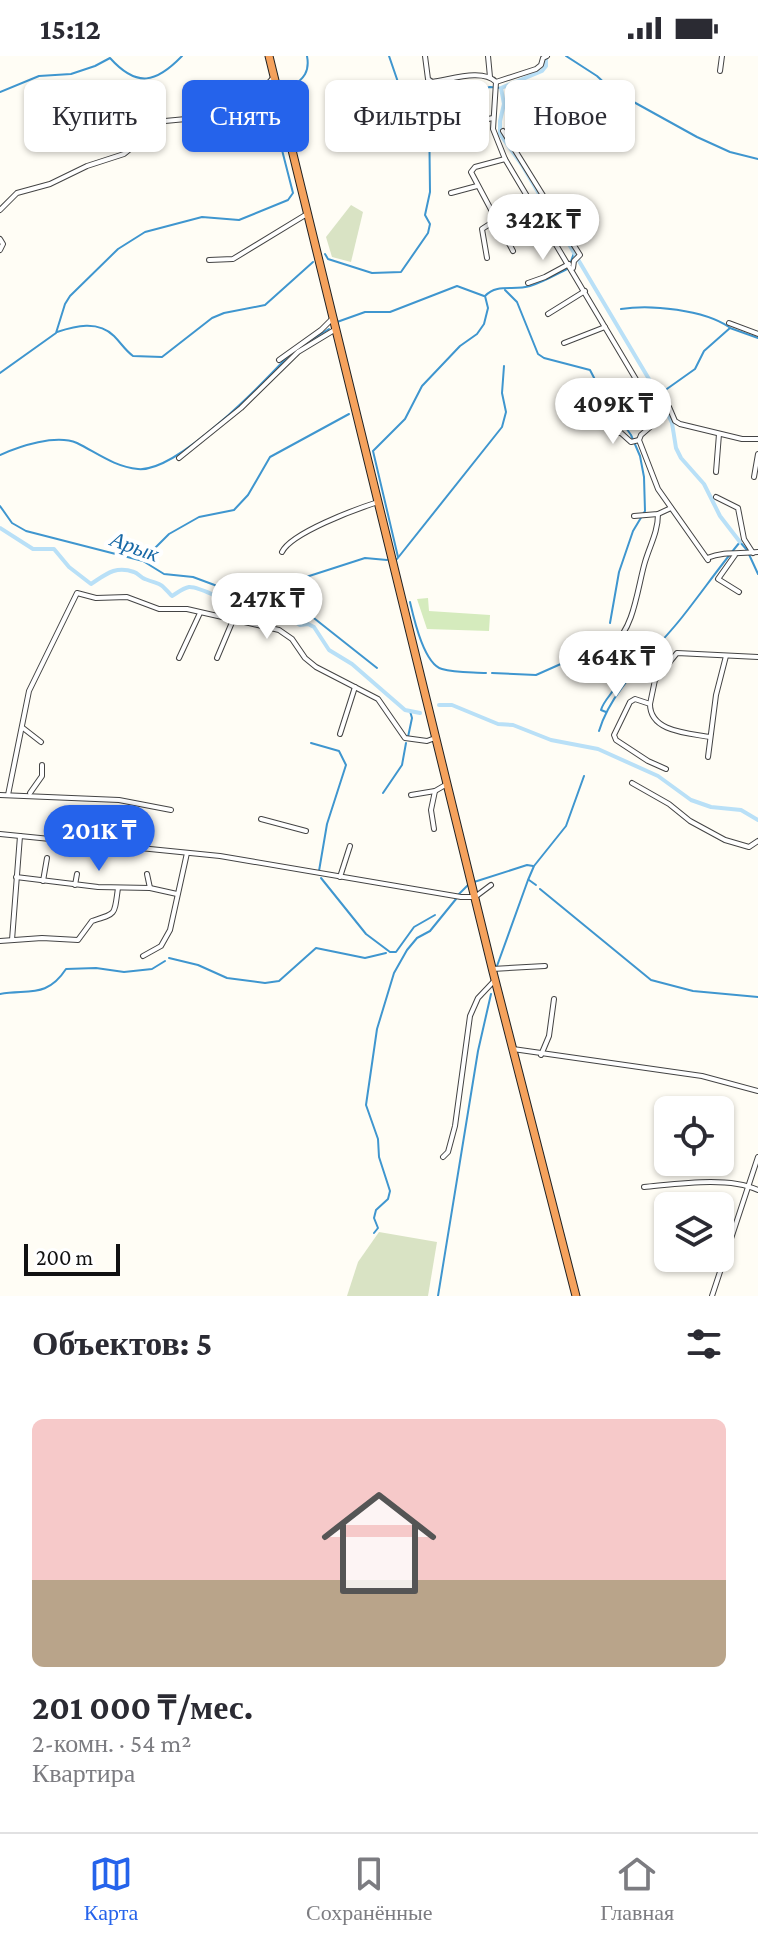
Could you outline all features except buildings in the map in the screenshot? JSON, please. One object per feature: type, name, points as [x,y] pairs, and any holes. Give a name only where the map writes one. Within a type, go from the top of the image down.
[{"type":"highway","points":[[269,56],[492,969],[576,1296]]},
{"type":"street","points":[[425,56],[428,79],[432,82],[490,77],[496,82]]},
{"type":"street","points":[[488,56],[490,77]]},
{"type":"street","points":[[496,82],[536,69],[547,56]]},
{"type":"street","points":[[720,71],[722,56]]},
{"type":"street","points":[[0,210],[19,192],[50,184],[87,166],[124,154],[168,120],[186,119],[224,131],[274,77]]},
{"type":"street","points":[[496,82],[494,135],[505,159],[656,413],[657,421],[639,440],[658,489],[708,559],[722,552],[735,555],[756,552]]},
{"type":"street","points":[[489,119],[493,118]]},
{"type":"street","points":[[503,131],[580,255],[574,261],[573,270]]},
{"type":"street","points":[[505,159],[472,168],[477,186],[513,251]]},
{"type":"street","points":[[451,193],[477,186]]},
{"type":"street","points":[[209,260],[233,259],[307,214]]},
{"type":"street","points":[[487,258],[482,229],[496,220]]},
{"type":"street","points":[[0,239],[3,244],[0,250]]},
{"type":"street","points":[[528,283],[569,264]]},
{"type":"street","points":[[548,314],[585,291]]},
{"type":"street","points":[[279,360],[333,318]]},
{"type":"street","points":[[729,323],[758,334]]},
{"type":"street","points":[[564,343],[605,327]]},
{"type":"street","points":[[179,458],[241,408],[294,354],[336,329]]},
{"type":"street","points":[[656,413],[669,407],[675,421],[680,424],[719,434],[758,439]]},
{"type":"street","points":[[602,421],[610,433],[621,433],[631,442],[639,440]]},
{"type":"street","points":[[716,472],[719,434]]},
{"type":"street","points":[[754,477],[758,454]]},
{"type":"street","points":[[716,497],[738,508],[744,539],[756,552]]},
{"type":"street","points":[[282,552],[291,541],[353,510],[378,502]]},
{"type":"street","points":[[634,516],[658,514],[671,508]]},
{"type":"street","points":[[614,643],[626,627],[640,589],[645,563],[658,529],[658,514]]},
{"type":"street","points":[[735,555],[718,579],[739,592]]},
{"type":"street","points":[[8,795],[33,679],[77,593],[96,598],[127,597],[159,609],[187,609],[279,630],[292,639],[305,658],[316,667],[382,703],[405,738],[427,741],[436,737]]},
{"type":"street","points":[[179,658],[201,613]]},
{"type":"street","points":[[217,658],[233,620]]},
{"type":"street","points":[[710,737],[670,729],[653,719],[650,704],[655,680],[677,653],[758,657]]},
{"type":"street","points":[[708,757],[716,695],[726,656]]},
{"type":"street","points":[[340,734],[356,687]]},
{"type":"street","points":[[650,704],[635,699],[630,702],[614,735],[616,740],[648,761],[666,769]]},
{"type":"street","points":[[23,728],[41,742]]},
{"type":"street","points":[[28,795],[42,776],[42,765]]},
{"type":"street","points":[[632,783],[669,804],[684,818],[725,840],[749,847],[758,841]]},
{"type":"street","points":[[411,795],[435,791],[447,784]]},
{"type":"street","points":[[434,829],[431,810],[435,791]]},
{"type":"street","points":[[0,795],[119,800],[171,810]]},
{"type":"street","points":[[261,819],[306,831]]},
{"type":"street","points":[[0,834],[187,853],[461,897],[475,897],[491,885]]},
{"type":"street","points":[[12,940],[20,836]]},
{"type":"street","points":[[340,877],[350,846]]},
{"type":"street","points":[[143,956],[162,945],[170,930],[187,853]]},
{"type":"street","points":[[43,881],[47,858]]},
{"type":"street","points":[[75,885],[77,874]]},
{"type":"street","points":[[147,874],[150,888]]},
{"type":"street","points":[[16,877],[75,885],[150,888],[177,894]]},
{"type":"street","points":[[0,941],[78,940],[90,923],[112,915],[118,888]]},
{"type":"street","points":[[480,920],[489,926]]},
{"type":"street","points":[[492,969],[504,965],[545,966]]},
{"type":"street","points":[[443,1157],[448,1152],[455,1126],[470,1016],[478,998],[495,980]]},
{"type":"street","points":[[541,1055],[549,1036],[554,999]]},
{"type":"street","points":[[513,1049],[702,1076],[758,1091]]},
{"type":"street","points":[[712,1296],[758,1157]]},
{"type":"street","points":[[644,1187],[748,1185],[758,1190]]},
{"type":"green space","points":[[351,205],[363,212],[351,262],[332,257],[326,237]]},
{"type":"green space","points":[[428,598],[429,611],[490,615],[489,631],[427,629],[417,599]]},
{"type":"green space","points":[[379,1232],[437,1242],[428,1296],[347,1296],[358,1262]]},
{"type":"waterway","points":[[0,92],[39,76],[71,74],[110,58],[129,74],[146,78],[164,72],[182,56]]},
{"type":"waterway","points":[[300,80],[308,66],[307,56]]},
{"type":"waterway","points":[[389,56],[399,85],[424,96],[501,88]]},
{"type":"waterway","points":[[546,56],[546,66],[542,71],[501,88],[504,104],[500,134],[522,165],[659,396],[672,423],[681,458],[704,484],[720,516],[740,542]]},
{"type":"waterway","points":[[566,56],[612,90],[697,137],[730,152],[758,159]]},
{"type":"waterway","points":[[0,373],[56,333],[70,296],[118,249],[145,232],[202,217],[239,220],[288,200],[293,193],[283,152]]},
{"type":"waterway","points":[[325,254],[328,259],[372,273],[401,272],[428,233],[430,224],[425,215],[430,192],[430,152]]},
{"type":"waterway","points":[[570,264],[574,253]]},
{"type":"waterway","points":[[57,332],[79,326],[94,326],[108,331],[133,356],[162,357],[212,318],[265,305],[313,262]]},
{"type":"waterway","points":[[398,557],[373,451],[405,419],[422,386],[460,346],[477,334],[484,324],[488,308],[485,296],[500,288],[530,286],[567,269]]},
{"type":"waterway","points":[[337,322],[365,312],[390,312],[457,286],[484,296]]},
{"type":"waterway","points":[[505,290],[517,302],[538,354],[590,370],[631,435],[640,456],[645,511],[633,531],[619,572],[610,623]]},
{"type":"waterway","points":[[621,309],[647,307],[677,310],[706,316],[729,327]]},
{"type":"waterway","points":[[651,384],[664,391],[695,369],[704,351],[730,328],[758,338]]},
{"type":"waterway","points":[[303,345],[329,329]]},
{"type":"waterway","points":[[0,455],[28,445],[59,440],[77,443],[122,466],[138,469],[155,466],[175,457],[219,423],[291,353]]},
{"type":"waterway","points":[[397,559],[502,427],[506,412],[502,393],[504,366]]},
{"type":"waterway","points":[[143,560],[169,534],[199,517],[234,510],[248,495],[270,457],[349,414]]},
{"type":"waterway","name":"Арык","points":[[0,506],[12,523],[26,531],[143,561],[164,574],[193,577],[228,590],[254,581],[282,581],[310,615],[377,668]]},
{"type":"waterway","points":[[0,528],[33,549],[54,549],[69,567],[91,584],[111,572],[127,570],[160,584],[172,596],[189,587],[239,605],[252,593],[265,592],[280,598],[281,613],[300,625],[314,627],[329,650],[352,664],[405,710],[420,713]]},
{"type":"waterway","points":[[599,731],[605,715],[635,670],[683,616],[740,542],[758,574]]},
{"type":"waterway","points":[[295,598],[298,597],[303,578],[365,558],[387,560]]},
{"type":"waterway","points":[[410,602],[425,650],[436,665],[452,671],[486,673]]},
{"type":"waterway","points":[[492,673],[536,675],[590,651],[619,676],[617,685],[601,710],[606,712]]},
{"type":"waterway","points":[[439,705],[452,705],[498,724],[513,725],[551,740],[598,749],[658,776],[691,800],[711,807],[741,810],[758,820]]},
{"type":"waterway","points":[[408,737],[412,718],[410,711]]},
{"type":"waterway","points":[[311,743],[339,751],[346,765],[327,824],[319,871]]},
{"type":"waterway","points":[[383,793],[402,765],[406,743]]},
{"type":"waterway","points":[[497,966],[534,866],[566,826],[584,776]]},
{"type":"waterway","points":[[474,882],[527,865],[533,866]]},
{"type":"waterway","points":[[321,878],[366,934],[390,952],[396,952],[414,927],[435,915]]},
{"type":"waterway","points":[[529,880],[536,885]]},
{"type":"waterway","points":[[458,895],[468,885]]},
{"type":"waterway","points":[[540,889],[651,980],[693,991],[758,997]]},
{"type":"waterway","points":[[374,1233],[378,1228],[374,1218],[376,1210],[388,1199],[390,1191],[379,1157],[378,1139],[366,1105],[377,1029],[394,973],[407,950],[417,938],[430,931],[456,899]]},
{"type":"waterway","points":[[169,958],[198,965],[227,978],[265,983],[279,981],[316,948],[365,958],[386,953]]},
{"type":"waterway","points":[[0,994],[44,988],[66,969],[96,968],[124,972],[152,969],[165,961]]},
{"type":"waterway","points":[[438,1296],[478,1051],[491,994]]}]
